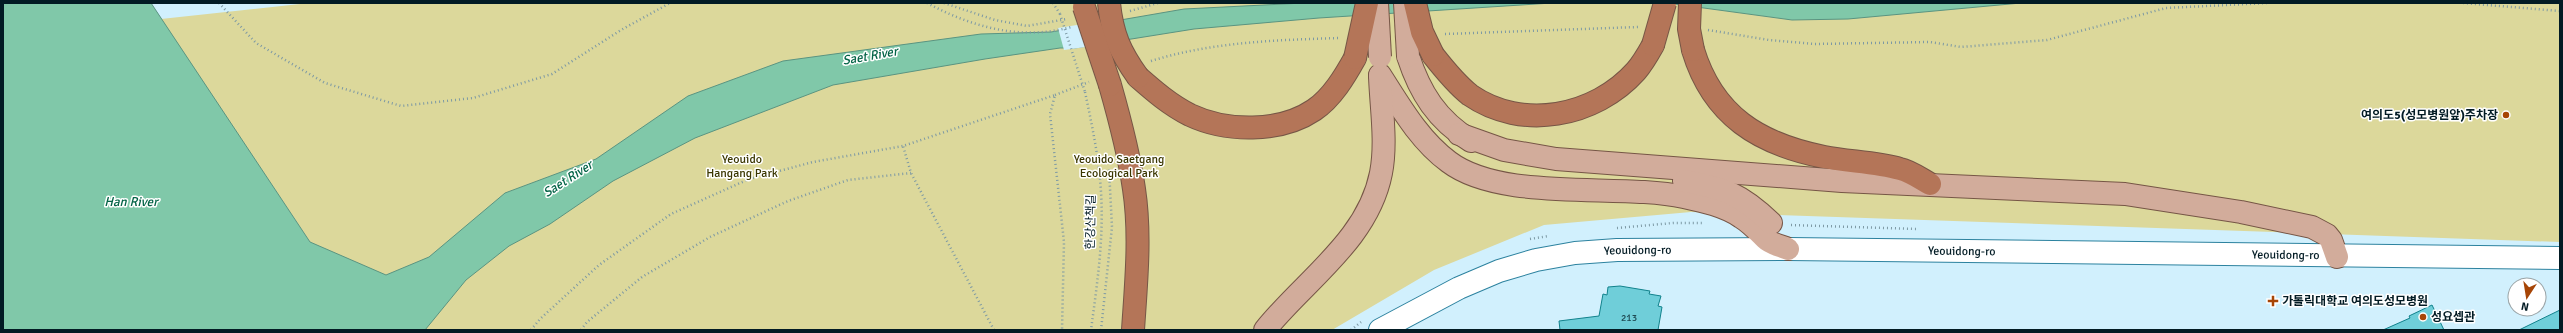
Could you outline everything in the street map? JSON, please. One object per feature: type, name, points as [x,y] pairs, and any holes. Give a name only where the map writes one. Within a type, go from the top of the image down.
[{"type":"highway","points":[[1118,7],[1112,28],[1122,55],[1138,77],[1164,100],[1190,115],[1220,125],[1251,127],[1286,123],[1314,110],[1342,81],[1355,58],[1367,3]]},
{"type":"highway","points":[[1415,3],[1422,32],[1433,55],[1449,75],[1470,94],[1492,106],[1512,112],[1543,117],[1569,112],[1596,101],[1618,87],[1636,71],[1653,46],[1665,3]]},
{"type":"highway","points":[[1690,3],[1689,29],[1699,70],[1711,91],[1728,113],[1750,132],[1781,146],[1824,157],[1901,169],[1930,184]]},
{"type":"highway","points":[[1079,13],[1110,85],[1126,142],[1134,191],[1137,235],[1133,330]]},
{"type":"main road","points":[[1265,330],[1355,232],[1369,205],[1381,173],[1380,66],[1376,3]]},
{"type":"main road","points":[[1405,3],[1408,56],[1416,81],[1425,98],[1440,117],[1459,134],[1482,148],[1508,158],[1594,172],[1676,179],[1710,185],[1739,196],[1772,224],[1776,233],[1775,242],[1788,249]]},
{"type":"main road","points":[[1380,66],[1421,136],[1450,163],[1474,174],[1501,183],[1649,192],[1683,197],[1715,205],[1740,216],[1757,229],[1767,240],[1788,249]]},
{"type":"main road","points":[[1459,134],[1504,150],[1556,159],[1842,181],[2125,194],[2241,212],[2312,227],[2327,235],[2331,240],[2337,257]]},
{"type":"main road","name":"Yeouidong-ro","points":[[1380,330],[1459,288],[1499,271],[1536,260],[1575,253],[1617,250],[1788,249],[2337,257],[2560,258]]},
{"type":"path","points":[[219,3],[256,43],[325,83],[401,106],[473,98],[552,74],[622,30],[670,3]]},
{"type":"path","points":[[928,3],[956,18],[990,29],[1017,32],[1053,32],[1079,13]]},
{"type":"path","points":[[944,3],[996,20],[1027,26],[1050,23],[1079,13]]},
{"type":"path","name":"한강산책길","points":[[1053,3],[1060,14],[1085,92],[1093,127],[1101,192],[1100,252],[1090,330]]},
{"type":"path","points":[[1118,7],[1158,3]]},
{"type":"path","points":[[2463,3],[2560,11]]},
{"type":"path","points":[[531,330],[540,319],[599,265],[671,214],[749,179],[813,162],[903,146],[1055,95],[1050,114],[1064,242],[1062,330]]},
{"type":"path","points":[[903,146],[911,173],[994,330]]},
{"type":"path","points":[[1100,330],[1112,227],[1108,167]]},
{"type":"path","points":[[581,330],[587,322],[642,278],[710,237],[788,201],[848,180],[911,173]]},
{"type":"green space","name":"Yeouido Hangang Park","points":[[309,3],[2560,3],[2560,242],[1691,212],[1544,225],[1434,270],[1332,330],[349,330],[310,242],[161,19]]},
{"type":"water","name":"Han River","points":[[3,3],[151,3],[310,242],[386,275],[429,257],[505,193],[596,159],[688,96],[783,61],[981,34],[1051,32],[1184,9],[1304,3],[1552,3],[1319,18],[1194,29],[1075,48],[1060,48],[985,59],[833,85],[695,138],[613,181],[550,224],[509,246],[466,280],[425,330],[3,330]]},
{"type":"water","points":[[1667,3],[2021,3],[1848,19],[1792,20]]},
{"type":"pier","points":[[1121,18],[1129,41],[1064,50],[1058,28]]},
{"type":"building","points":[[1620,286],[1650,291],[1649,294],[1661,296],[1658,306],[1662,307],[1658,330],[1560,330],[1559,321],[1599,316],[1603,294],[1607,295],[1608,287]]},
{"type":"building","name":"성요셉관","points":[[2432,305],[2444,330],[2383,330],[2410,318],[2409,316]]},
{"type":"building","points":[[2560,310],[2560,330],[2519,330],[2547,317]]},
{"type":"place","name":"여의도5(성모병원앞)주차장","points":[[2506,115]]},
{"type":"place","name":"가톨릭대학교 여의도성모병원","points":[[2273,301]]},
{"type":"place","name":"성요셉관","points":[[2423,317]]},
{"type":"water label","name":"Saet River","points":[[870,56]]},
{"type":"water label","name":"Saet River","points":[[568,179]]},
{"type":"park label","name":"Yeouido Saetgang Ecological Park","points":[[1119,166]]}]
